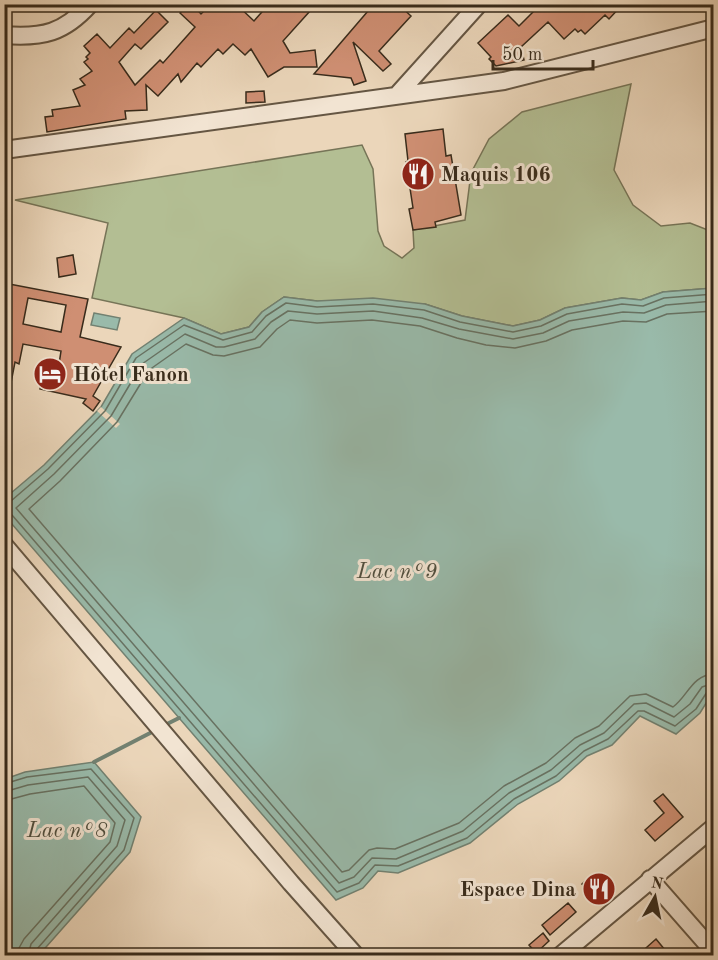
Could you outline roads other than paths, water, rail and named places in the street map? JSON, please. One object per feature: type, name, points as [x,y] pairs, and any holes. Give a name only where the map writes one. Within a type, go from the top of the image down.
[{"type":"street","points":[[4,35],[49,34],[76,20],[90,4]]},
{"type":"street","points":[[398,94],[478,4]]},
{"type":"street","points":[[4,150],[504,81],[714,28]]},
{"type":"street","points":[[4,545],[291,883],[356,956]]},
{"type":"street","points":[[560,956],[714,827]]},
{"type":"street","points":[[651,879],[714,952]]},
{"type":"water","name":"Lac n°9","points":[[713,288],[713,692],[700,713],[676,734],[640,716],[612,745],[587,756],[559,781],[518,804],[470,843],[398,873],[378,871],[363,888],[336,900],[5,516],[4,499],[44,465],[101,407],[132,354],[184,318],[221,334],[249,327],[262,312],[284,297],[317,301],[373,298],[425,304],[462,316],[513,326],[540,320],[565,308],[622,298],[641,300],[663,292]]},
{"type":"water","points":[[94,313],[120,318],[117,330],[91,325]]},
{"type":"water","name":"Lac n°8","points":[[94,762],[141,817],[130,852],[39,955],[5,955],[5,779],[25,772]]},
{"type":"waterway","points":[[163,726],[179,718]]},
{"type":"waterway","points":[[94,762],[154,731]]},
{"type":"place","name":"Maquis 106","points":[[418,174]]},
{"type":"place","name":"Hôtel Fanon","points":[[50,374]]},
{"type":"place","name":"Espace Dina","points":[[599,889]]}]
